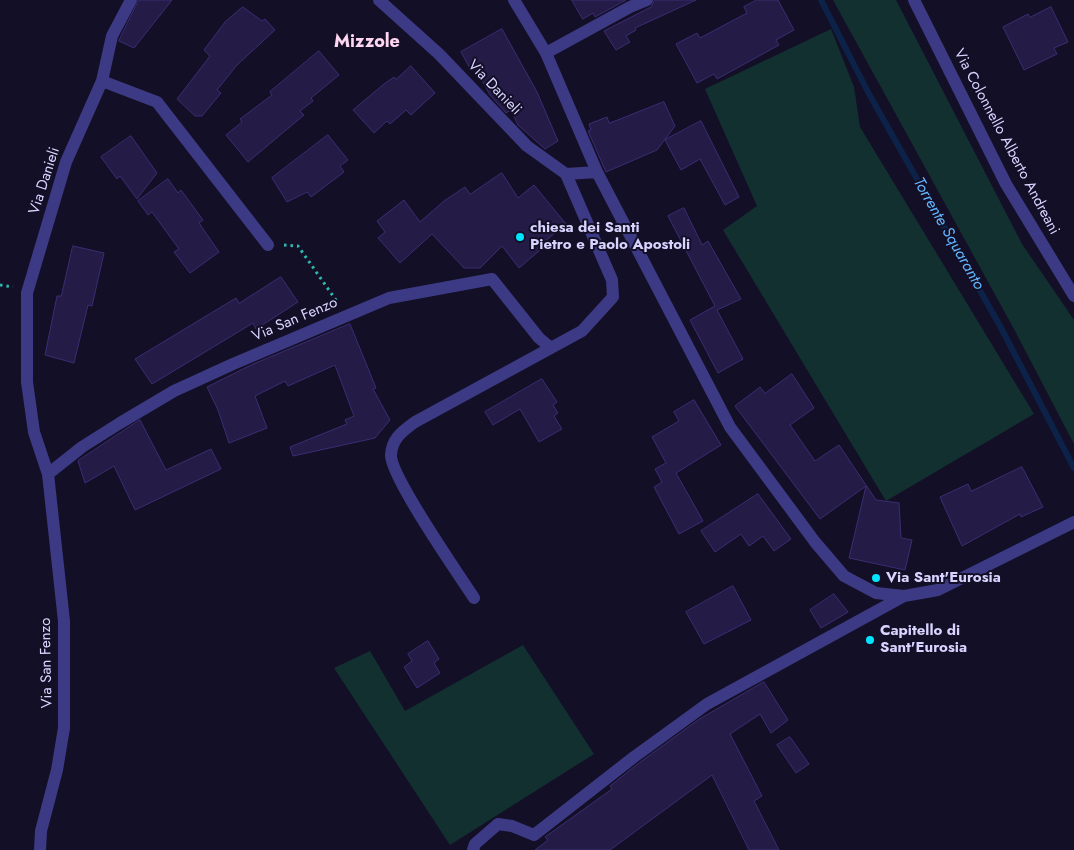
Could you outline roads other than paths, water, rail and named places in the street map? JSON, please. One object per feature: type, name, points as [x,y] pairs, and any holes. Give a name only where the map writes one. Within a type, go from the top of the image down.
[{"type":"street","name":"Via Danieli","points":[[27,293],[66,162],[102,81],[112,36],[131,0]]},
{"type":"street","name":"Via Danieli","points":[[379,0],[439,54],[528,146],[566,174]]},
{"type":"street","points":[[514,0],[546,53],[597,172],[730,428],[815,542],[844,576],[876,593],[904,596],[938,590],[1074,522]]},
{"type":"street","points":[[546,53],[630,7],[647,0]]},
{"type":"street","name":"Via Colonnello Alberto Andreani","points":[[914,0],[1006,184],[1074,296]]},
{"type":"street","points":[[102,81],[157,102],[268,245]]},
{"type":"street","points":[[474,598],[406,491],[391,456],[397,436],[415,422],[582,331],[613,297],[612,280],[566,174],[597,172]]},
{"type":"street","name":"Via San Fenzo","points":[[48,474],[82,447],[174,391],[389,298],[492,279],[539,338],[551,348]]},
{"type":"street","name":"Via San Fenzo","points":[[27,293],[27,382],[34,432],[48,474],[64,621],[64,728],[57,770],[41,831],[40,850]]},
{"type":"street","points":[[473,850],[475,844],[498,824],[512,826],[534,835],[627,762],[706,704],[904,596]]},
{"type":"waterway","name":"Torrente Squaranto","points":[[821,0],[869,94],[1000,326],[1074,468]]},
{"type":"place","name":"chiesa dei Santi Pietro e Paolo Apostoli","points":[[520,237]]},
{"type":"place","name":"Via Sant'Eurosia","points":[[876,578]]},
{"type":"place","name":"Capitello di Sant'Eurosia","points":[[870,640]]},
{"type":"district","name":"Mizzole","points":[[367,43]]}]
